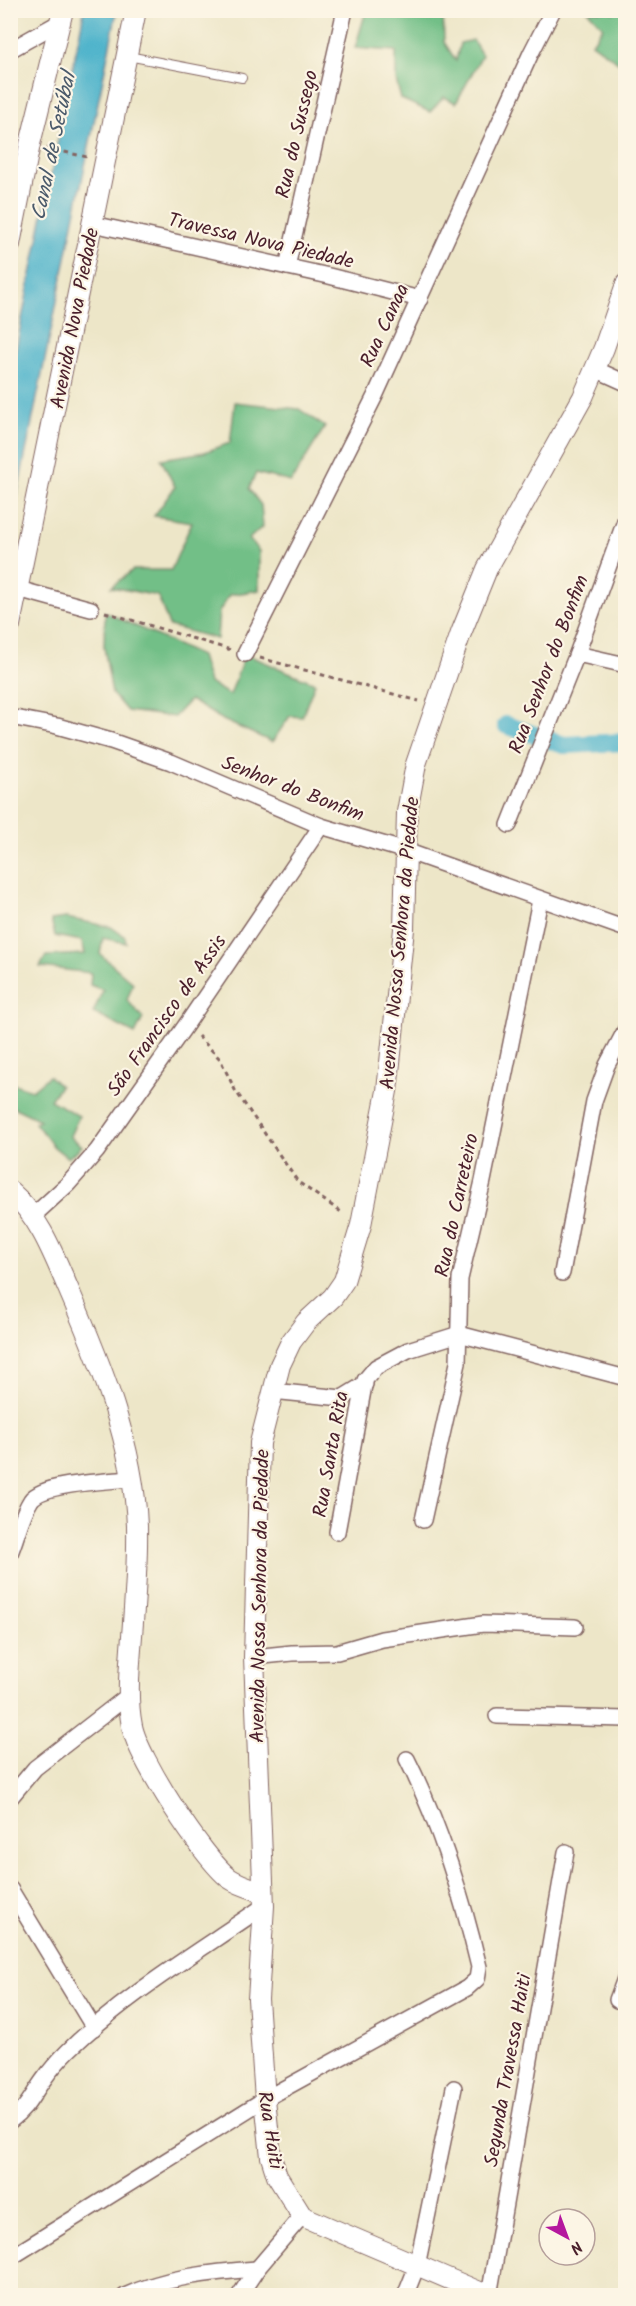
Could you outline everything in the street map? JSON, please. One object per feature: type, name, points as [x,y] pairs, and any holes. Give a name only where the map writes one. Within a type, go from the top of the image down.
[{"type":"street","name":"Avenida Nova Piedade","points":[[10,625],[136,10]]},
{"type":"street","name":"Rua do Sussego","points":[[287,267],[345,10]]},
{"type":"street","name":"Rua Canaa","points":[[245,654],[364,417],[420,299],[526,63],[553,10]]},
{"type":"street","points":[[10,50],[61,16]]},
{"type":"street","points":[[10,244],[13,215],[61,16]]},
{"type":"street","name":"Travessa Nova Piedade","points":[[93,224],[420,299]]},
{"type":"street","name":"Avenida Nossa Senhora da Piedade","points":[[263,1899],[254,1657],[260,1443],[280,1365],[291,1342],[306,1322],[333,1297],[344,1281],[361,1225],[387,1091],[404,929],[407,812],[416,764],[461,633],[487,569],[572,417],[604,348],[626,284]]},
{"type":"street","points":[[595,369],[626,383]]},
{"type":"street","name":"Rua Senhor do Bonfim","points":[[509,825],[577,654],[626,518]]},
{"type":"street","points":[[18,589],[91,609]]},
{"type":"street","points":[[577,654],[626,665]]},
{"type":"street","name":"Senhor do Bonfim","points":[[10,717],[101,738],[171,762],[321,826],[406,851],[626,929]]},
{"type":"street","name":"São Francisco de Assis","points":[[33,1216],[68,1184],[97,1151],[321,826]]},
{"type":"street","name":"Rua do Carreteiro","points":[[423,1520],[457,1370],[460,1280],[483,1181],[540,900]]},
{"type":"street","points":[[562,1273],[594,1101],[607,1065],[626,1029]]},
{"type":"street","points":[[10,1191],[33,1216],[47,1240],[83,1322],[125,1446],[135,1507],[137,1546],[129,1695],[134,1733],[147,1761],[180,1818],[228,1877],[263,1899],[94,2028],[68,2051],[44,2079],[27,2106],[10,2121]]},
{"type":"street","points":[[272,1391],[342,1398],[365,1384],[371,1371],[380,1364],[408,1350],[459,1334],[626,1378]]},
{"type":"street","name":"Rua Santa Rita","points":[[338,1532],[365,1384]]},
{"type":"street","points":[[10,1553],[29,1505],[36,1495],[58,1488],[131,1479]]},
{"type":"street","points":[[254,1657],[337,1652],[382,1640],[483,1624],[575,1627]]},
{"type":"street","points":[[10,1798],[35,1768],[129,1695]]},
{"type":"street","points":[[497,1716],[626,1719]]},
{"type":"street","points":[[10,2258],[265,2099],[457,1993],[477,1979],[479,1967],[451,1868],[425,1795],[407,1759]]},
{"type":"street","name":"Segunda Travessa Haiti","points":[[489,2295],[566,1852]]},
{"type":"street","points":[[10,1889],[94,2028]]},
{"type":"street","name":"Rua Haiti","points":[[263,1899],[258,1999],[265,2099],[272,2157],[277,2176],[302,2216]]},
{"type":"street","points":[[616,2000],[626,1976]]},
{"type":"street","points":[[405,2295],[417,2266],[454,2088]]},
{"type":"street","points":[[239,2295],[257,2269],[302,2216],[489,2295]]},
{"type":"street","points":[[125,2295],[155,2284],[222,2271],[257,2269]]},
{"type":"lane","points":[[127,56],[242,78]]},
{"type":"path","points":[[40,147],[96,159]]},
{"type":"path","points":[[186,1024],[220,1059],[235,1090],[298,1182],[361,1225]]},
{"type":"green space","points":[[366,11],[443,11],[444,42],[456,61],[460,43],[473,40],[482,55],[456,103],[444,97],[430,112],[401,99],[396,80],[396,51],[355,48]]},
{"type":"green space","points":[[588,11],[611,11],[613,13],[625,11],[625,67],[592,43],[603,27]]},
{"type":"green space","points":[[235,402],[299,409],[325,427],[291,482],[256,473],[249,489],[261,505],[263,526],[249,539],[259,551],[259,590],[229,595],[219,612],[217,639],[169,626],[158,596],[111,587],[133,570],[171,570],[192,522],[154,516],[175,487],[161,459],[205,452],[230,443]]},
{"type":"green space","points":[[105,612],[201,656],[209,683],[230,695],[245,654],[315,683],[302,717],[290,716],[272,742],[223,720],[190,700],[174,717],[127,711],[112,694],[104,647]]},
{"type":"green space","points":[[66,918],[111,927],[125,937],[126,943],[103,938],[100,954],[133,983],[127,1000],[143,1018],[135,1034],[93,1013],[103,990],[90,985],[91,973],[40,967],[46,956],[85,954],[82,941],[55,936],[51,920]]},
{"type":"green space","points":[[49,1076],[60,1086],[50,1100],[79,1116],[70,1136],[82,1146],[68,1158],[54,1147],[35,1123],[40,1120],[11,1106],[11,1083],[32,1090]]},
{"type":"water","points":[[84,11],[117,11],[11,524],[11,373]]},
{"type":"waterway","points":[[506,725],[564,745],[626,742]]},
{"type":"water label","name":"Canal de Setúbal","points":[[53,146]]}]
